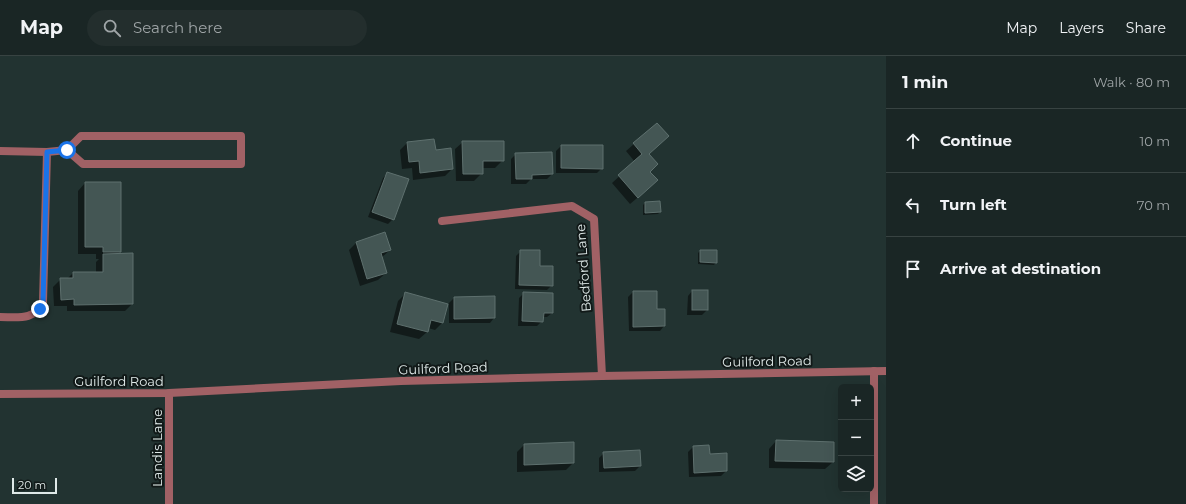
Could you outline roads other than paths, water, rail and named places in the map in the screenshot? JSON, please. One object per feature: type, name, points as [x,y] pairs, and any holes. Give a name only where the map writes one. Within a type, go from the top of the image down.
[{"type":"street","points":[[0,151],[47,152],[67,150],[81,136],[241,136],[241,164],[83,164],[67,150]]},
{"type":"street","points":[[0,317],[23,317],[32,314],[40,309],[43,302],[47,152]]},
{"type":"street","name":"Bedford Lane","points":[[442,222],[572,206],[594,219],[602,376]]},
{"type":"street","name":"Guilford Road","points":[[0,394],[169,393],[401,381],[886,370]]},
{"type":"street","points":[[874,371],[874,504]]},
{"type":"street","name":"Landis Lane","points":[[169,393],[169,504]]}]
